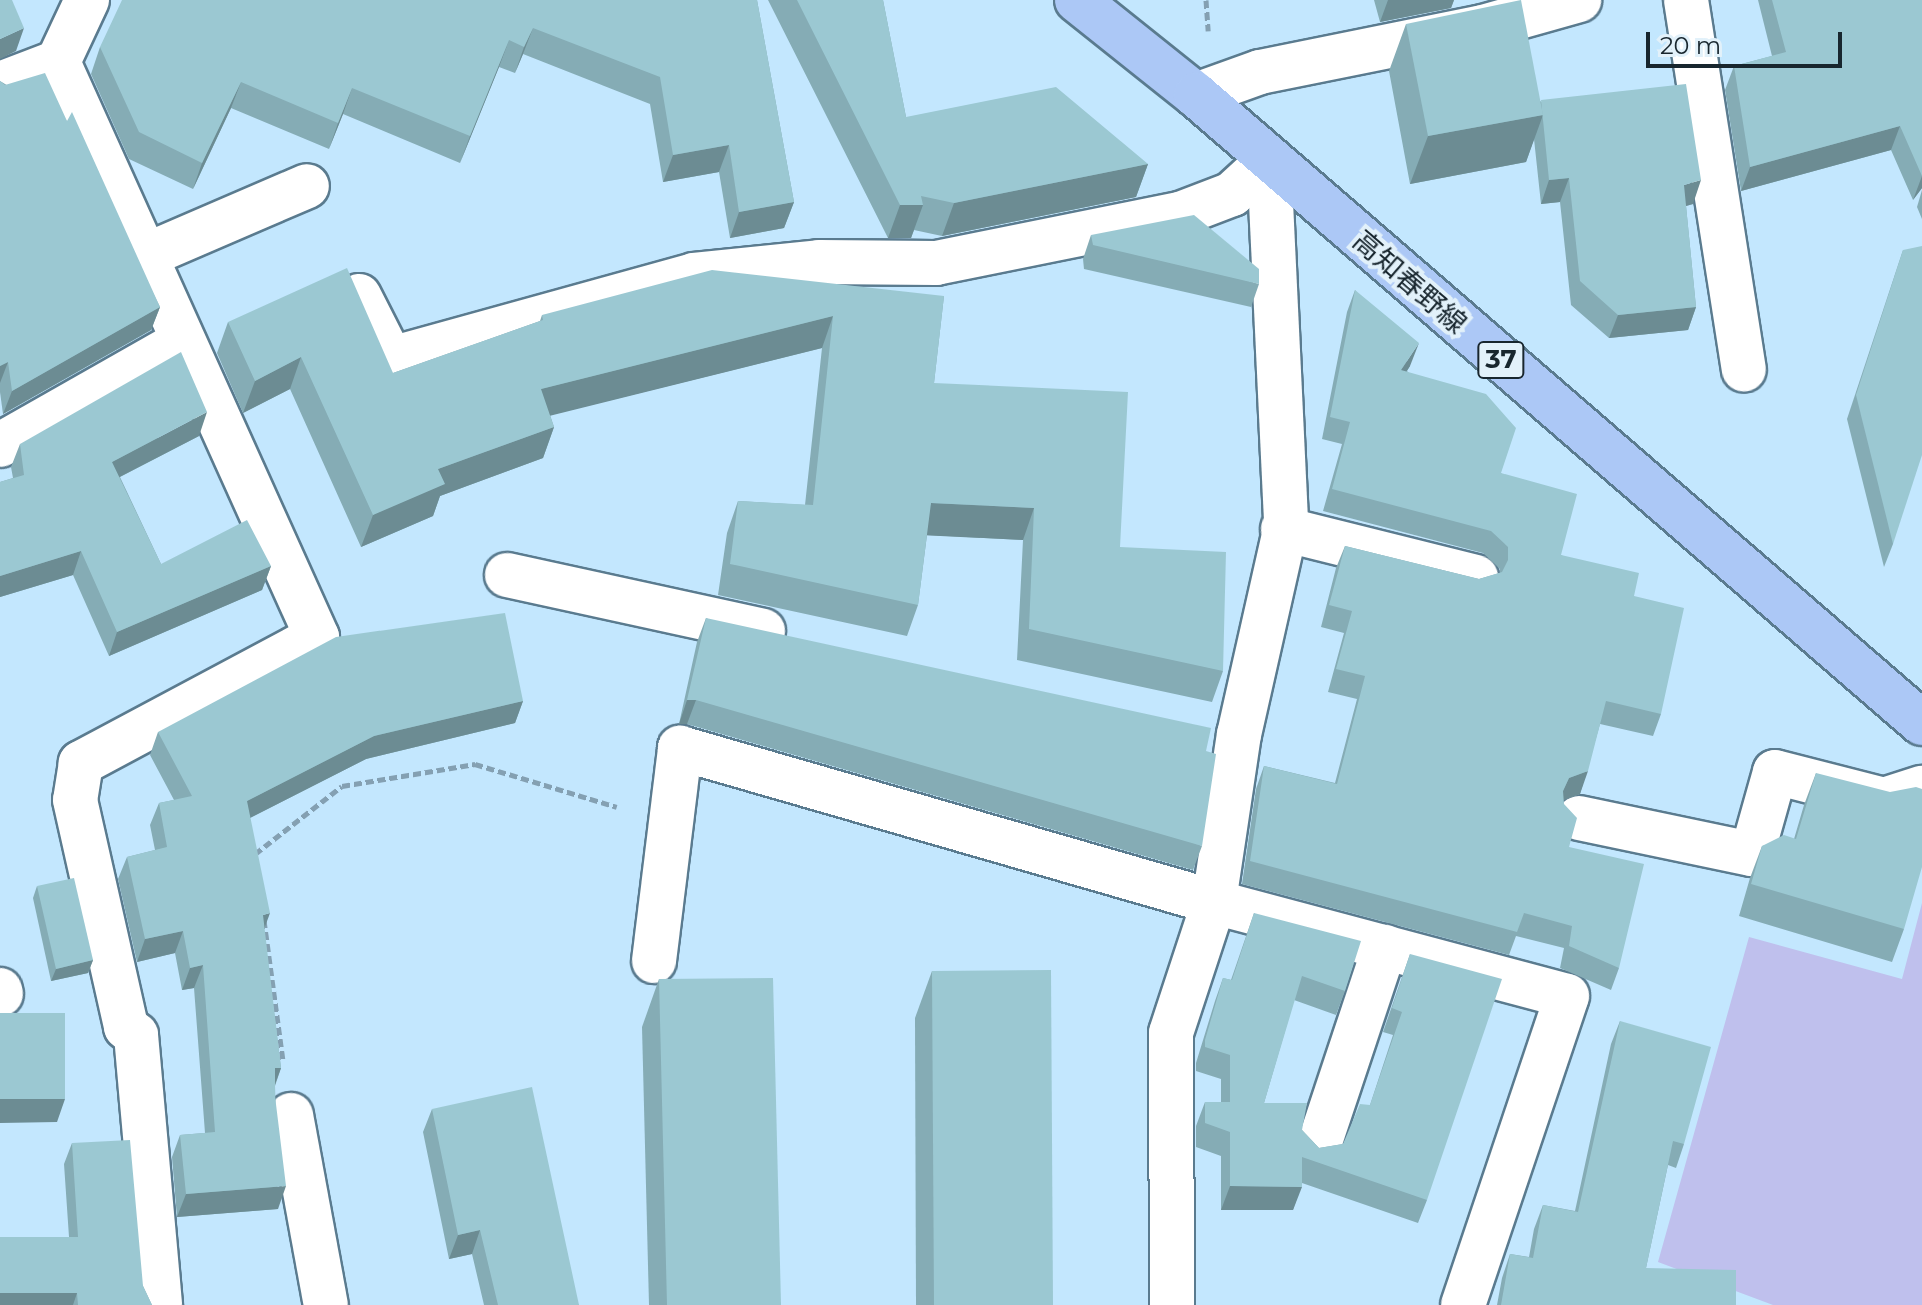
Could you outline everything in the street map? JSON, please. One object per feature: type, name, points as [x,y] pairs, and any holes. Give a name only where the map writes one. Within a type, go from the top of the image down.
[{"type":"main road","name":"高知春野線","points":[[1077,0],[1196,95],[1922,723]]},
{"type":"street","points":[[1196,95],[1260,72],[1480,14],[1579,0]]},
{"type":"street","points":[[1686,0],[1744,369]]},
{"type":"street","points":[[75,4],[58,62],[317,637],[81,763],[75,800],[126,1027],[136,1035],[160,1305]]},
{"type":"street","points":[[0,84],[58,62]]},
{"type":"street","points":[[359,296],[391,359],[694,275],[819,262],[936,263],[1180,214],[1232,194],[1269,160]]},
{"type":"street","points":[[1172,1305],[1171,1033],[1214,902],[1239,734],[1283,529],[1269,160]]},
{"type":"street","points":[[147,255],[307,186]]},
{"type":"street","points":[[0,445],[183,341]]},
{"type":"street","points":[[1283,529],[1476,577]]},
{"type":"street","points":[[507,575],[803,639]]},
{"type":"street","points":[[1192,724],[1239,734]]},
{"type":"street","points":[[654,961],[680,748],[1214,902],[1567,996],[1463,1305]]},
{"type":"street","points":[[1579,818],[1752,854],[1775,772],[1884,800],[1922,788]]},
{"type":"street","points":[[1318,1148],[1385,947]]},
{"type":"street","points":[[291,1115],[326,1305]]},
{"type":"path","points":[[1206,0],[1208,31]]},
{"type":"path","points":[[257,868],[255,853],[342,786],[475,764],[671,824]]},
{"type":"path","points":[[263,913],[291,1115]]},
{"type":"shaded area","points":[[1922,903],[1922,1305],[1773,1305],[1658,1262],[1749,937],[1902,979]]},
{"type":"building","points":[[0,0],[12,0],[24,28],[0,39]]},
{"type":"building","points":[[122,0],[757,0],[794,202],[739,212],[729,145],[673,155],[660,77],[533,28],[524,47],[509,40],[470,136],[352,88],[338,123],[241,82],[202,163],[139,132],[100,47]]},
{"type":"building","points":[[797,0],[883,0],[906,117],[1056,87],[1148,164],[954,203],[921,196],[923,205],[900,205]]},
{"type":"building","points":[[1521,0],[1543,115],[1428,136],[1406,24]]},
{"type":"building","points":[[1772,0],[1922,0],[1922,176],[1900,126],[1750,167],[1734,66],[1786,52]]},
{"type":"building","points":[[45,73],[67,121],[72,112],[160,307],[12,391],[8,362],[0,366],[0,81],[5,85]]},
{"type":"building","points":[[1686,84],[1701,180],[1684,185],[1696,307],[1618,315],[1580,281],[1569,178],[1549,180],[1541,100]]},
{"type":"building","points":[[1194,215],[1259,269],[1259,284],[1093,245],[1091,235]]},
{"type":"building","points":[[1922,246],[1922,455],[1893,544],[1856,395],[1903,250]]},
{"type":"building","points":[[347,268],[393,373],[543,320],[542,315],[712,270],[944,296],[934,383],[1128,392],[1120,547],[1226,552],[1223,671],[1029,629],[1034,508],[931,503],[918,605],[730,564],[738,501],[813,505],[833,316],[541,389],[554,427],[438,469],[445,484],[373,515],[301,357],[255,381],[228,322]]},
{"type":"building","points":[[1355,290],[1419,343],[1401,370],[1486,394],[1516,428],[1501,473],[1577,494],[1561,555],[1639,573],[1634,596],[1684,608],[1661,714],[1606,701],[1588,771],[1569,778],[1563,791],[1564,804],[1577,818],[1569,847],[1644,864],[1619,968],[1569,946],[1572,926],[1524,913],[1517,932],[1250,861],[1264,766],[1337,784],[1365,676],[1336,669],[1352,611],[1329,605],[1345,546],[1479,579],[1502,572],[1508,560],[1508,547],[1491,531],[1332,489],[1350,422],[1330,417]]},
{"type":"building","points":[[181,352],[207,412],[112,462],[161,564],[247,520],[271,566],[117,632],[81,551],[0,576],[0,482],[24,475],[20,444]]},
{"type":"building","points":[[505,613],[523,701],[374,736],[247,801],[270,913],[263,915],[281,1068],[275,1068],[275,1096],[286,1186],[186,1194],[180,1135],[215,1132],[203,965],[190,968],[183,931],[145,939],[127,857],[167,847],[159,803],[192,796],[158,732],[336,637]]},
{"type":"building","points":[[706,618],[1211,728],[1206,751],[1216,754],[1202,846],[696,700],[687,700]]},
{"type":"building","points":[[1816,773],[1890,792],[1916,787],[1922,789],[1922,867],[1904,929],[1751,884],[1762,846],[1784,835],[1796,839]]},
{"type":"building","points":[[74,878],[93,960],[56,969],[37,886]]},
{"type":"building","points":[[1254,913],[1361,941],[1345,991],[1302,976],[1264,1103],[1307,1103],[1302,1130],[1319,1148],[1343,1144],[1360,1104],[1370,1105],[1402,1012],[1392,1008],[1410,954],[1502,979],[1427,1200],[1302,1157],[1302,1187],[1230,1186],[1230,1132],[1205,1123],[1205,1102],[1230,1102],[1230,1055],[1205,1047],[1205,1040],[1223,978],[1232,980]]},
{"type":"building","points":[[1051,970],[1053,1305],[934,1305],[932,971]]},
{"type":"building","points":[[773,978],[781,1305],[667,1305],[659,979]]},
{"type":"building","points":[[0,1013],[65,1013],[65,1099],[0,1099]]},
{"type":"building","points":[[1620,1021],[1711,1047],[1684,1144],[1673,1141],[1646,1268],[1736,1270],[1736,1305],[1501,1305],[1510,1254],[1533,1258],[1543,1205],[1578,1212]]},
{"type":"building","points":[[532,1087],[579,1305],[498,1305],[480,1230],[458,1235],[432,1109]]},
{"type":"building","points":[[130,1140],[143,1286],[152,1305],[78,1305],[77,1293],[0,1293],[0,1237],[78,1237],[72,1143]]}]
